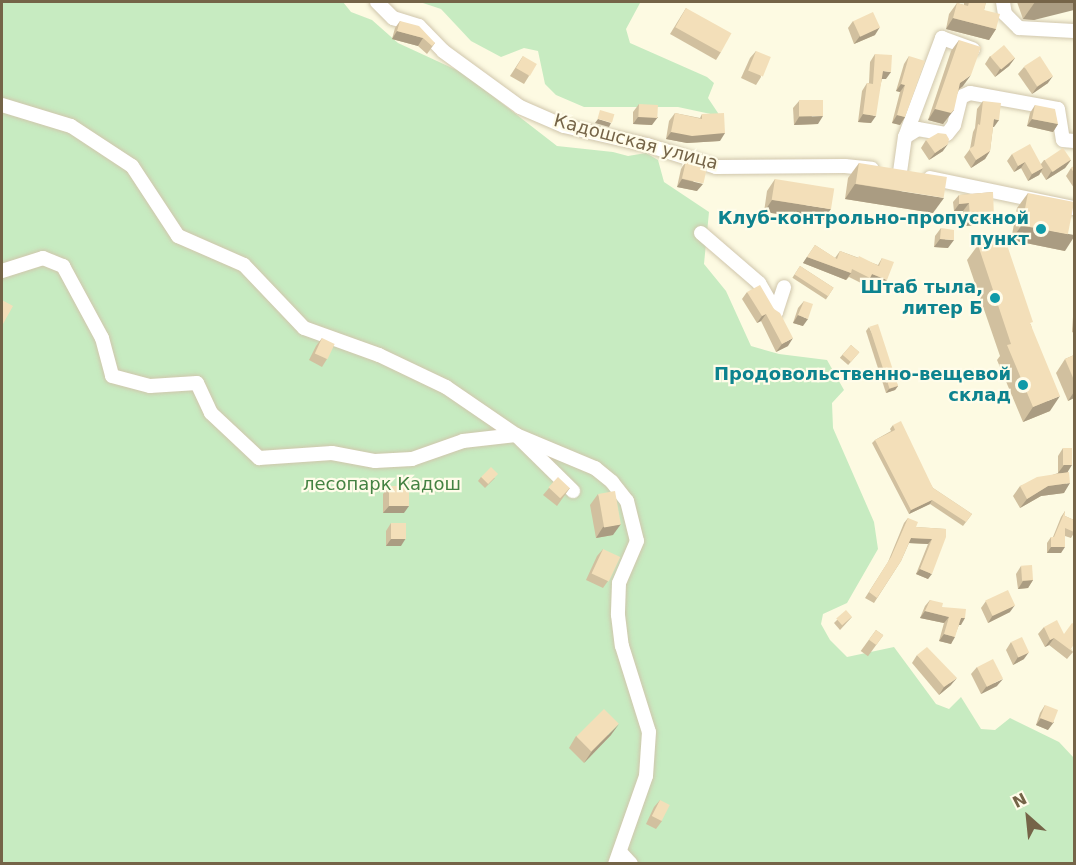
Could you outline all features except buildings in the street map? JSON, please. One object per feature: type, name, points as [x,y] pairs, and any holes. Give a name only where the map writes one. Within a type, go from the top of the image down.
[{"type":"street","name":"Кадошская улица","points":[[377,2],[393,18],[419,26],[443,51],[520,107],[564,126],[647,145],[716,167],[845,166],[911,174],[1074,208]]},
{"type":"street","points":[[1003,2],[1005,14],[1019,28],[1074,31]]},
{"type":"street","points":[[911,174],[905,137],[942,38],[973,49]]},
{"type":"street","points":[[905,137],[918,129],[947,134],[954,125],[962,97],[970,93],[1058,109],[1063,140],[1074,141]]},
{"type":"street","points":[[2,105],[71,126],[132,166],[178,236],[244,265],[304,327],[379,355],[446,387],[516,435],[573,491]]},
{"type":"street","points":[[701,233],[759,283],[776,312],[784,287]]},
{"type":"street","points":[[2,271],[43,258],[63,266],[102,338],[112,376],[150,386],[198,383],[211,413],[259,458],[332,453],[375,461],[412,459],[462,441],[516,435],[595,468],[612,482],[627,501],[637,541],[619,583],[618,615],[622,646],[649,732],[646,776],[618,858],[631,864]]},
{"type":"green space","name":"лесопарк Кадош","points":[[2,2],[343,2],[351,12],[372,20],[398,43],[463,73],[557,146],[613,152],[628,156],[646,153],[658,160],[664,182],[709,212],[704,264],[726,291],[751,346],[779,354],[827,360],[844,390],[832,403],[833,428],[874,522],[878,549],[847,603],[823,614],[821,624],[830,640],[847,657],[894,647],[936,704],[949,709],[961,697],[981,729],[995,730],[1010,718],[1059,742],[1074,758],[1074,863],[2,864]]},
{"type":"green space","points":[[420,2],[638,2],[640,3],[626,29],[630,43],[707,77],[714,83],[708,98],[720,116],[678,107],[584,107],[556,95],[545,84],[538,51],[524,48],[501,57],[471,41],[441,9]]},
{"type":"place","name":"Клуб-контрольно-пропускной пункт","points":[[1041,229]]},
{"type":"place","name":"Штаб тыла, литер Б","points":[[995,298]]},
{"type":"place","name":"Продовольственно-вещевой склад","points":[[1023,385]]}]
